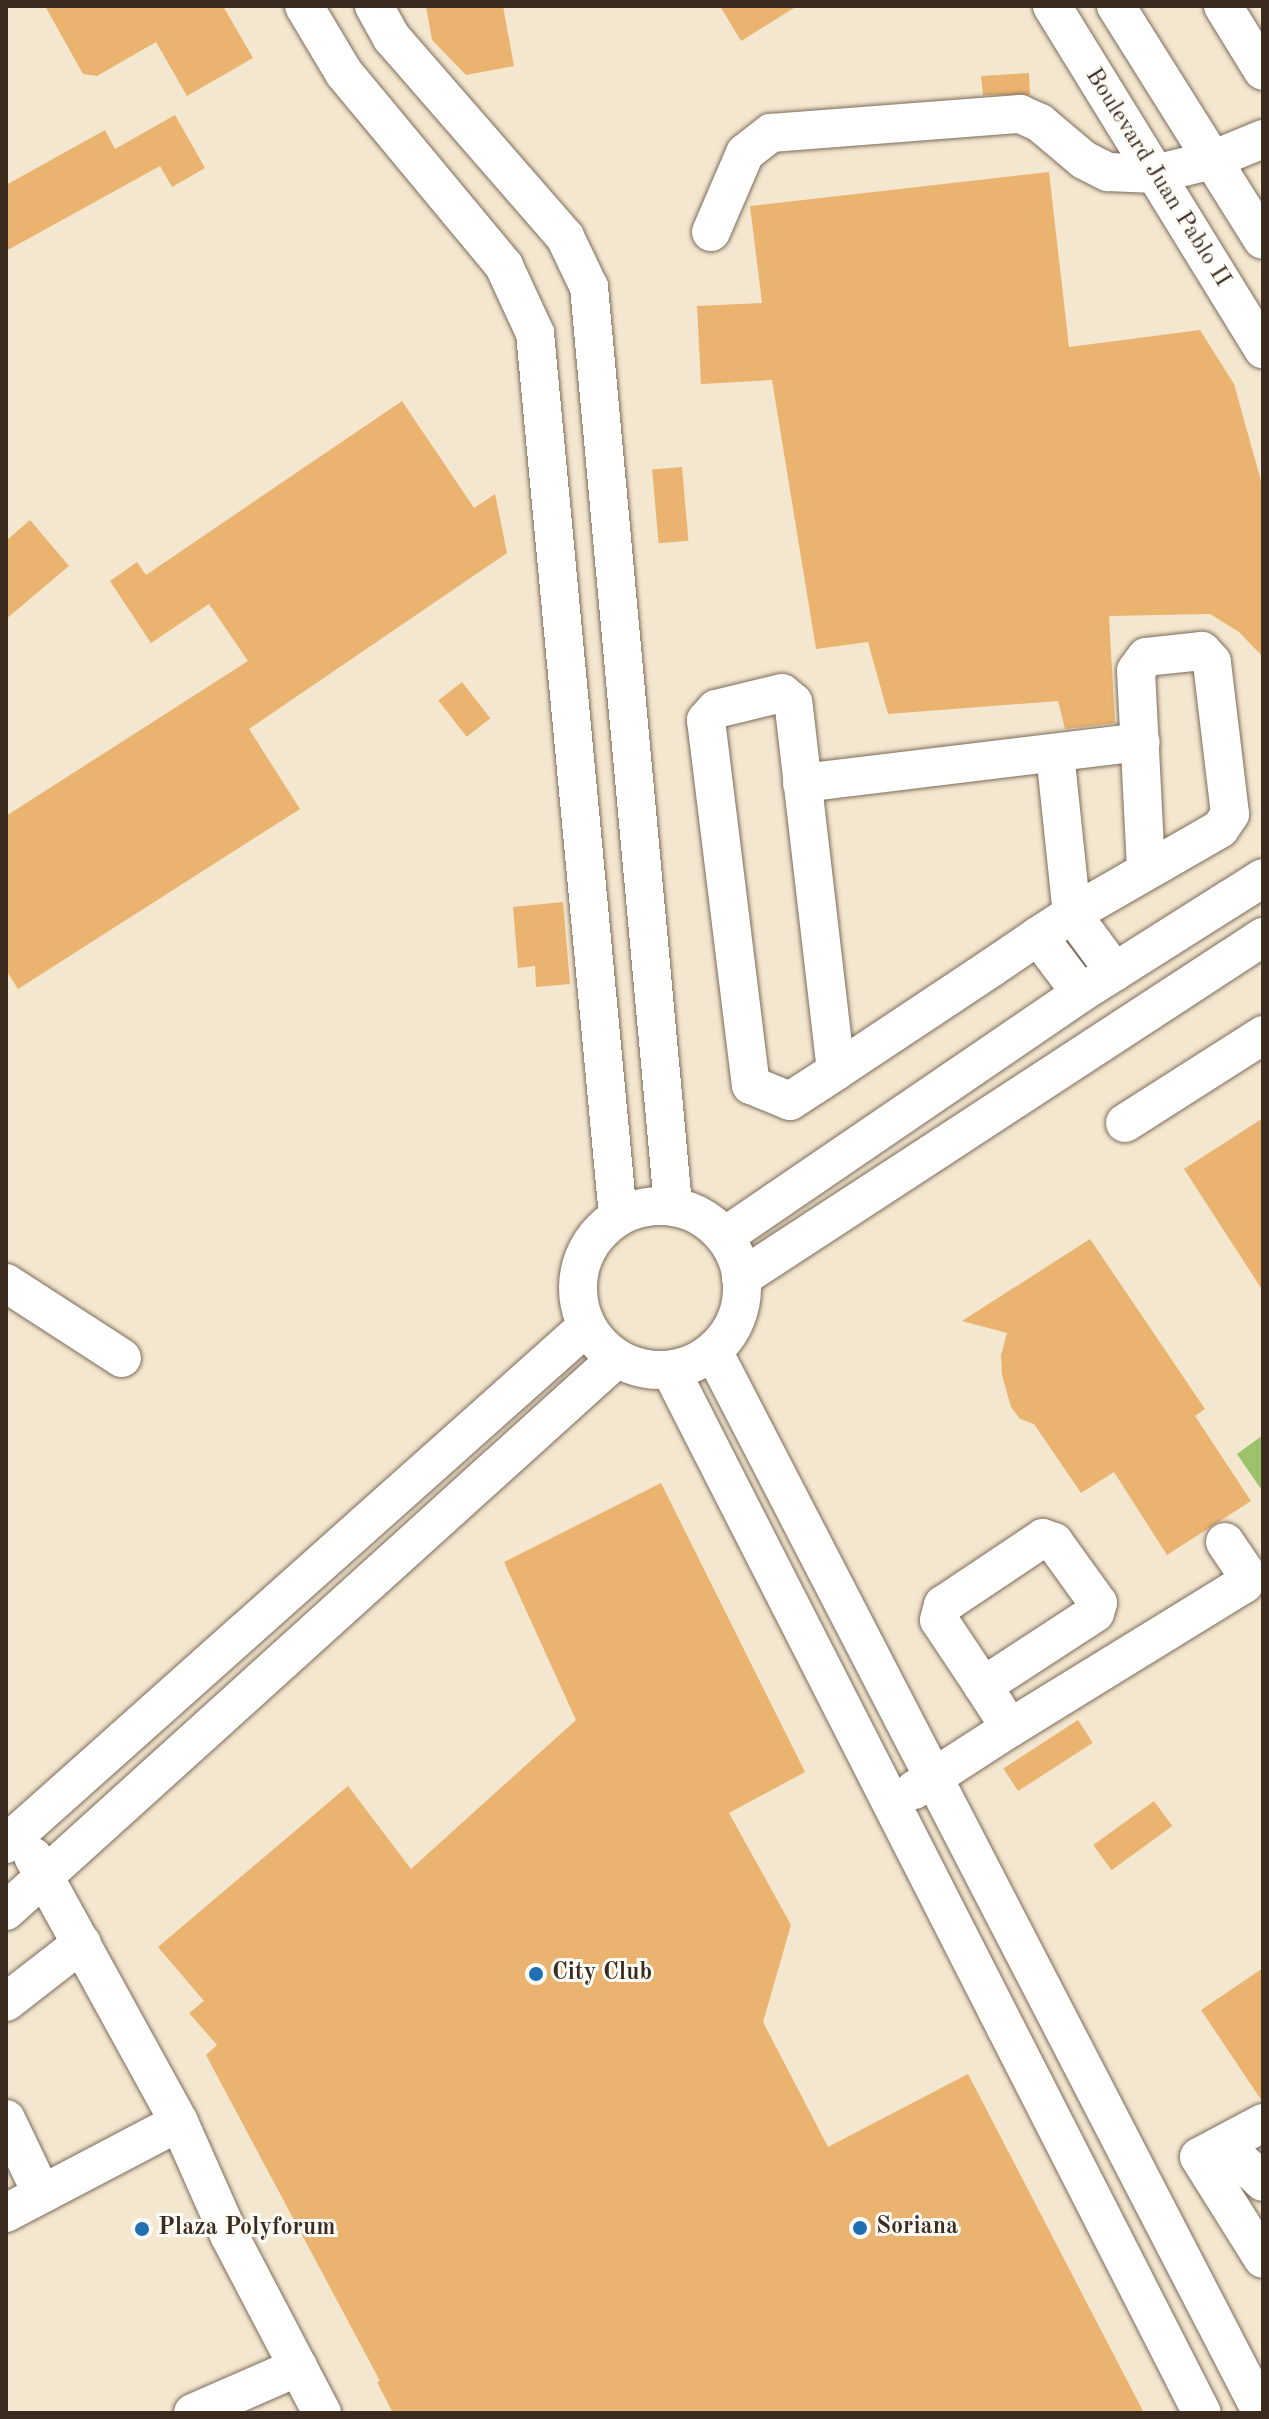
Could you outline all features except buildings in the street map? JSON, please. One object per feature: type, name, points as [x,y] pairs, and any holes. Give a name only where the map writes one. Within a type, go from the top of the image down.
[{"type":"street","points":[[304,6],[344,73],[504,266],[535,333],[618,1216]]},
{"type":"street","points":[[374,6],[392,38],[565,237],[589,287],[673,1205]]},
{"type":"street","name":"Boulevard Juan Pablo II","points":[[1052,6],[1263,349]]},
{"type":"street","points":[[1116,6],[1263,240]]},
{"type":"street","points":[[1223,6],[1263,71]]},
{"type":"street","points":[[711,232],[745,153],[771,133],[1020,114],[1040,123],[1084,160],[1108,172],[1155,174],[1212,160],[1263,139]]},
{"type":"street","points":[[836,1071],[793,702],[782,693],[716,709],[706,720],[751,1085],[790,1101],[836,1071],[1038,936],[1072,914],[1220,829],[1230,814],[1212,662],[1202,651],[1146,657],[1136,671],[1146,871]]},
{"type":"street","points":[[802,783],[1141,742]]},
{"type":"street","points":[[1055,753],[1072,914],[1115,972]]},
{"type":"street","points":[[725,1236],[1081,993],[1263,878]]},
{"type":"street","points":[[1038,936],[1081,993]]},
{"type":"street","points":[[741,1278],[1263,937]]},
{"type":"street","points":[[1125,1123],[1263,1035]]},
{"type":"street","points":[[673,1205],[699,1215],[725,1236],[741,1278],[743,1297],[737,1320],[713,1351],[671,1371],[643,1370],[616,1359],[587,1326],[578,1302],[579,1269],[593,1239],[618,1216],[640,1207],[673,1205]]},
{"type":"street","points":[[6,1283],[122,1358]]},
{"type":"street","points":[[322,2413],[229,2235],[179,2122],[45,1876],[12,1839],[587,1326]]},
{"type":"street","points":[[713,1351],[1262,2413]]},
{"type":"street","points":[[6,1911],[616,1359]]},
{"type":"street","points":[[671,1371],[1202,2413]]},
{"type":"street","points":[[891,1805],[934,1775],[1244,1584],[1248,1576],[1225,1542]]},
{"type":"street","points":[[983,1686],[1010,1728]]},
{"type":"street","points":[[6,2002],[82,1943]]},
{"type":"street","points":[[6,2119],[42,2194]]},
{"type":"street","points":[[6,2213],[179,2122]]},
{"type":"street","points":[[1085,2185],[1179,2165],[1212,2152],[1263,2123]]},
{"type":"street","points":[[1212,2152],[1263,2182]]},
{"type":"street","points":[[1212,2152],[1263,2259]]},
{"type":"street","points":[[193,2413],[298,2367]]},
{"type":"green space","points":[[1263,1435],[1263,1492],[1237,1454]]},
{"type":"place","name":"City Club","points":[[536,1974]]},
{"type":"place","name":"Soriana","points":[[860,2228]]},
{"type":"place","name":"Plaza Polyforum","points":[[142,2229]]}]
